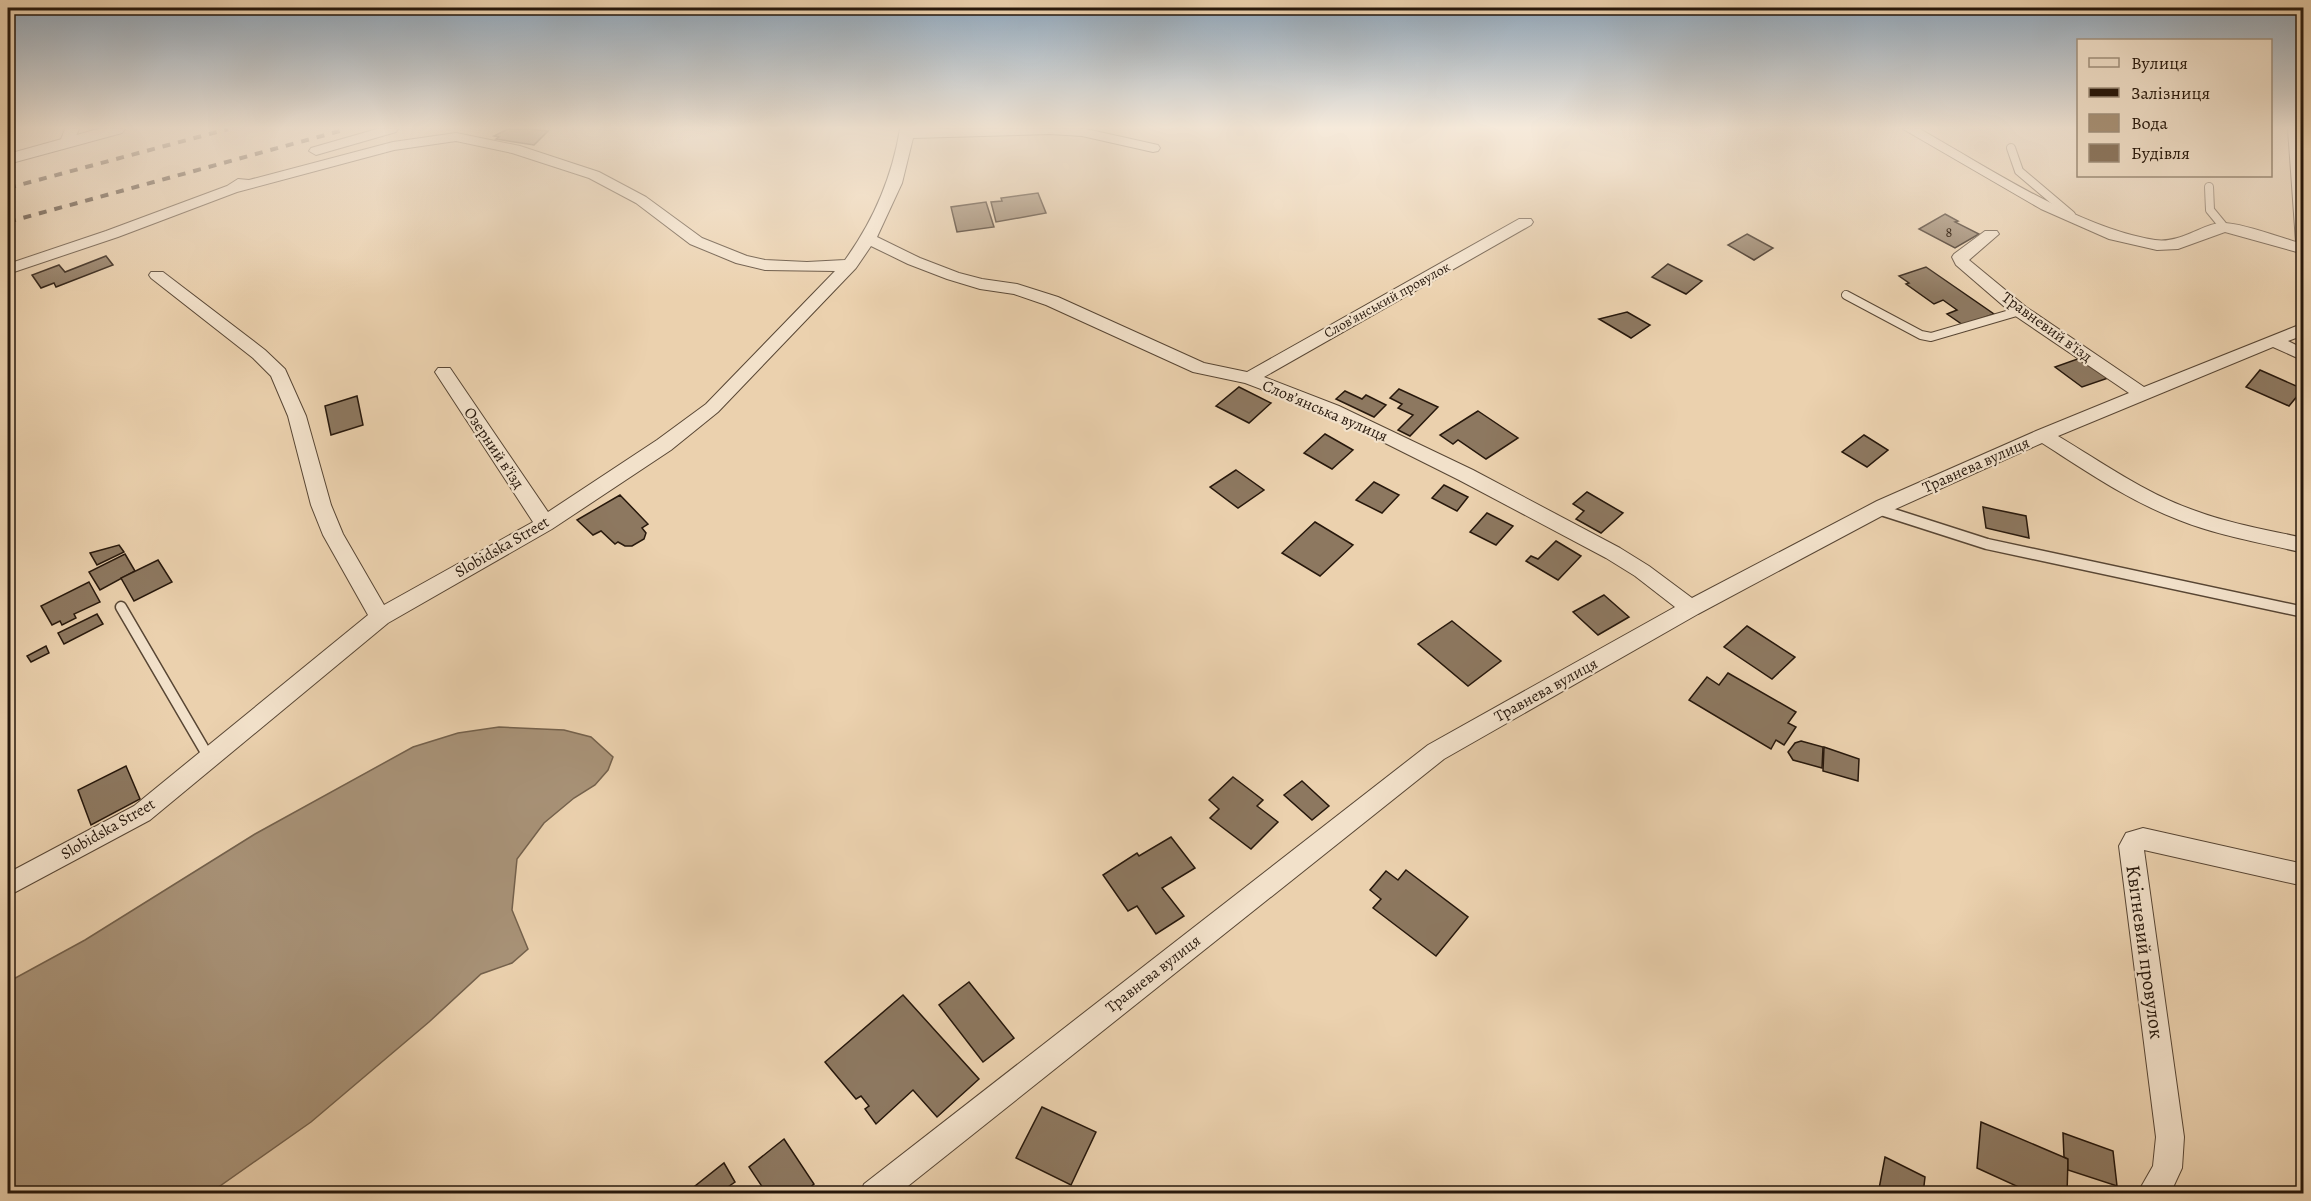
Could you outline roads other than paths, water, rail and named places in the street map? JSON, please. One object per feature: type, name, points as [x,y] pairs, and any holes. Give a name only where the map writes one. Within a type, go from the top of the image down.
[{"type":"street","points":[[232,189],[238,185]]},
{"type":"street","points":[[8,269],[246,185]]},
{"type":"street","points":[[613,185],[641,200],[696,241],[742,260],[765,265],[807,267],[850,265]]},
{"type":"street","name":"Slobidska Street","points":[[8,885],[142,813],[380,617],[545,524],[664,445],[712,408],[850,265],[870,239],[894,185]]},
{"type":"street","points":[[2008,185],[2079,222],[2115,236],[2157,245],[2178,244],[2224,227],[2304,249]]},
{"type":"street","points":[[2299,185],[2304,243]]},
{"type":"street","name":"Слов’янський провулок","points":[[1249,378],[1525,222]]},
{"type":"street","name":"Травневий в’їзд","points":[[1991,234],[1960,257],[1962,262],[2020,311],[2141,393]]},
{"type":"street","name":"Слов’янська вулиця","points":[[870,239],[914,261],[953,276],[980,284],[1017,289],[1052,301],[1199,368],[1249,378],[1333,410],[1466,475],[1613,553],[1642,571],[1691,608]]},
{"type":"street","points":[[157,275],[259,354],[279,373],[297,416],[321,505],[333,535],[380,617]]},
{"type":"street","name":"Травнева вулиця","points":[[874,1194],[1436,752],[1691,608],[1878,508],[2141,393],[2304,328]]},
{"type":"street","points":[[2273,340],[2304,356]]},
{"type":"street","name":"Озерний в’їзд","points":[[444,372],[545,524]]},
{"type":"street","points":[[2043,435],[2136,492],[2188,516],[2304,546]]},
{"type":"street","name":"Квітневий провулок","points":[[2151,1194],[2164,1178],[2170,1157],[2170,1137],[2132,846],[2135,841],[2143,839],[2304,875]]},
{"type":"lane","points":[[2034,185],[2079,222]]},
{"type":"lane","points":[[2209,188],[2207,206],[2210,214],[2224,227]]},
{"type":"lane","points":[[1846,295],[1921,335],[1930,337],[2020,311]]},
{"type":"lane","points":[[1878,508],[1987,544],[2304,612]]},
{"type":"lane","points":[[122,607],[209,758]]},
{"type":"water","points":[[499,727],[564,730],[591,737],[613,757],[608,770],[595,785],[574,798],[544,823],[517,859],[512,910],[528,949],[512,963],[481,974],[429,1022],[311,1122],[210,1193],[8,1193],[8,982],[85,940],[255,834],[413,747],[458,733]]},
{"type":"railway","points":[[8,188],[19,185]]},
{"type":"railway","points":[[8,222],[143,185]]}]
